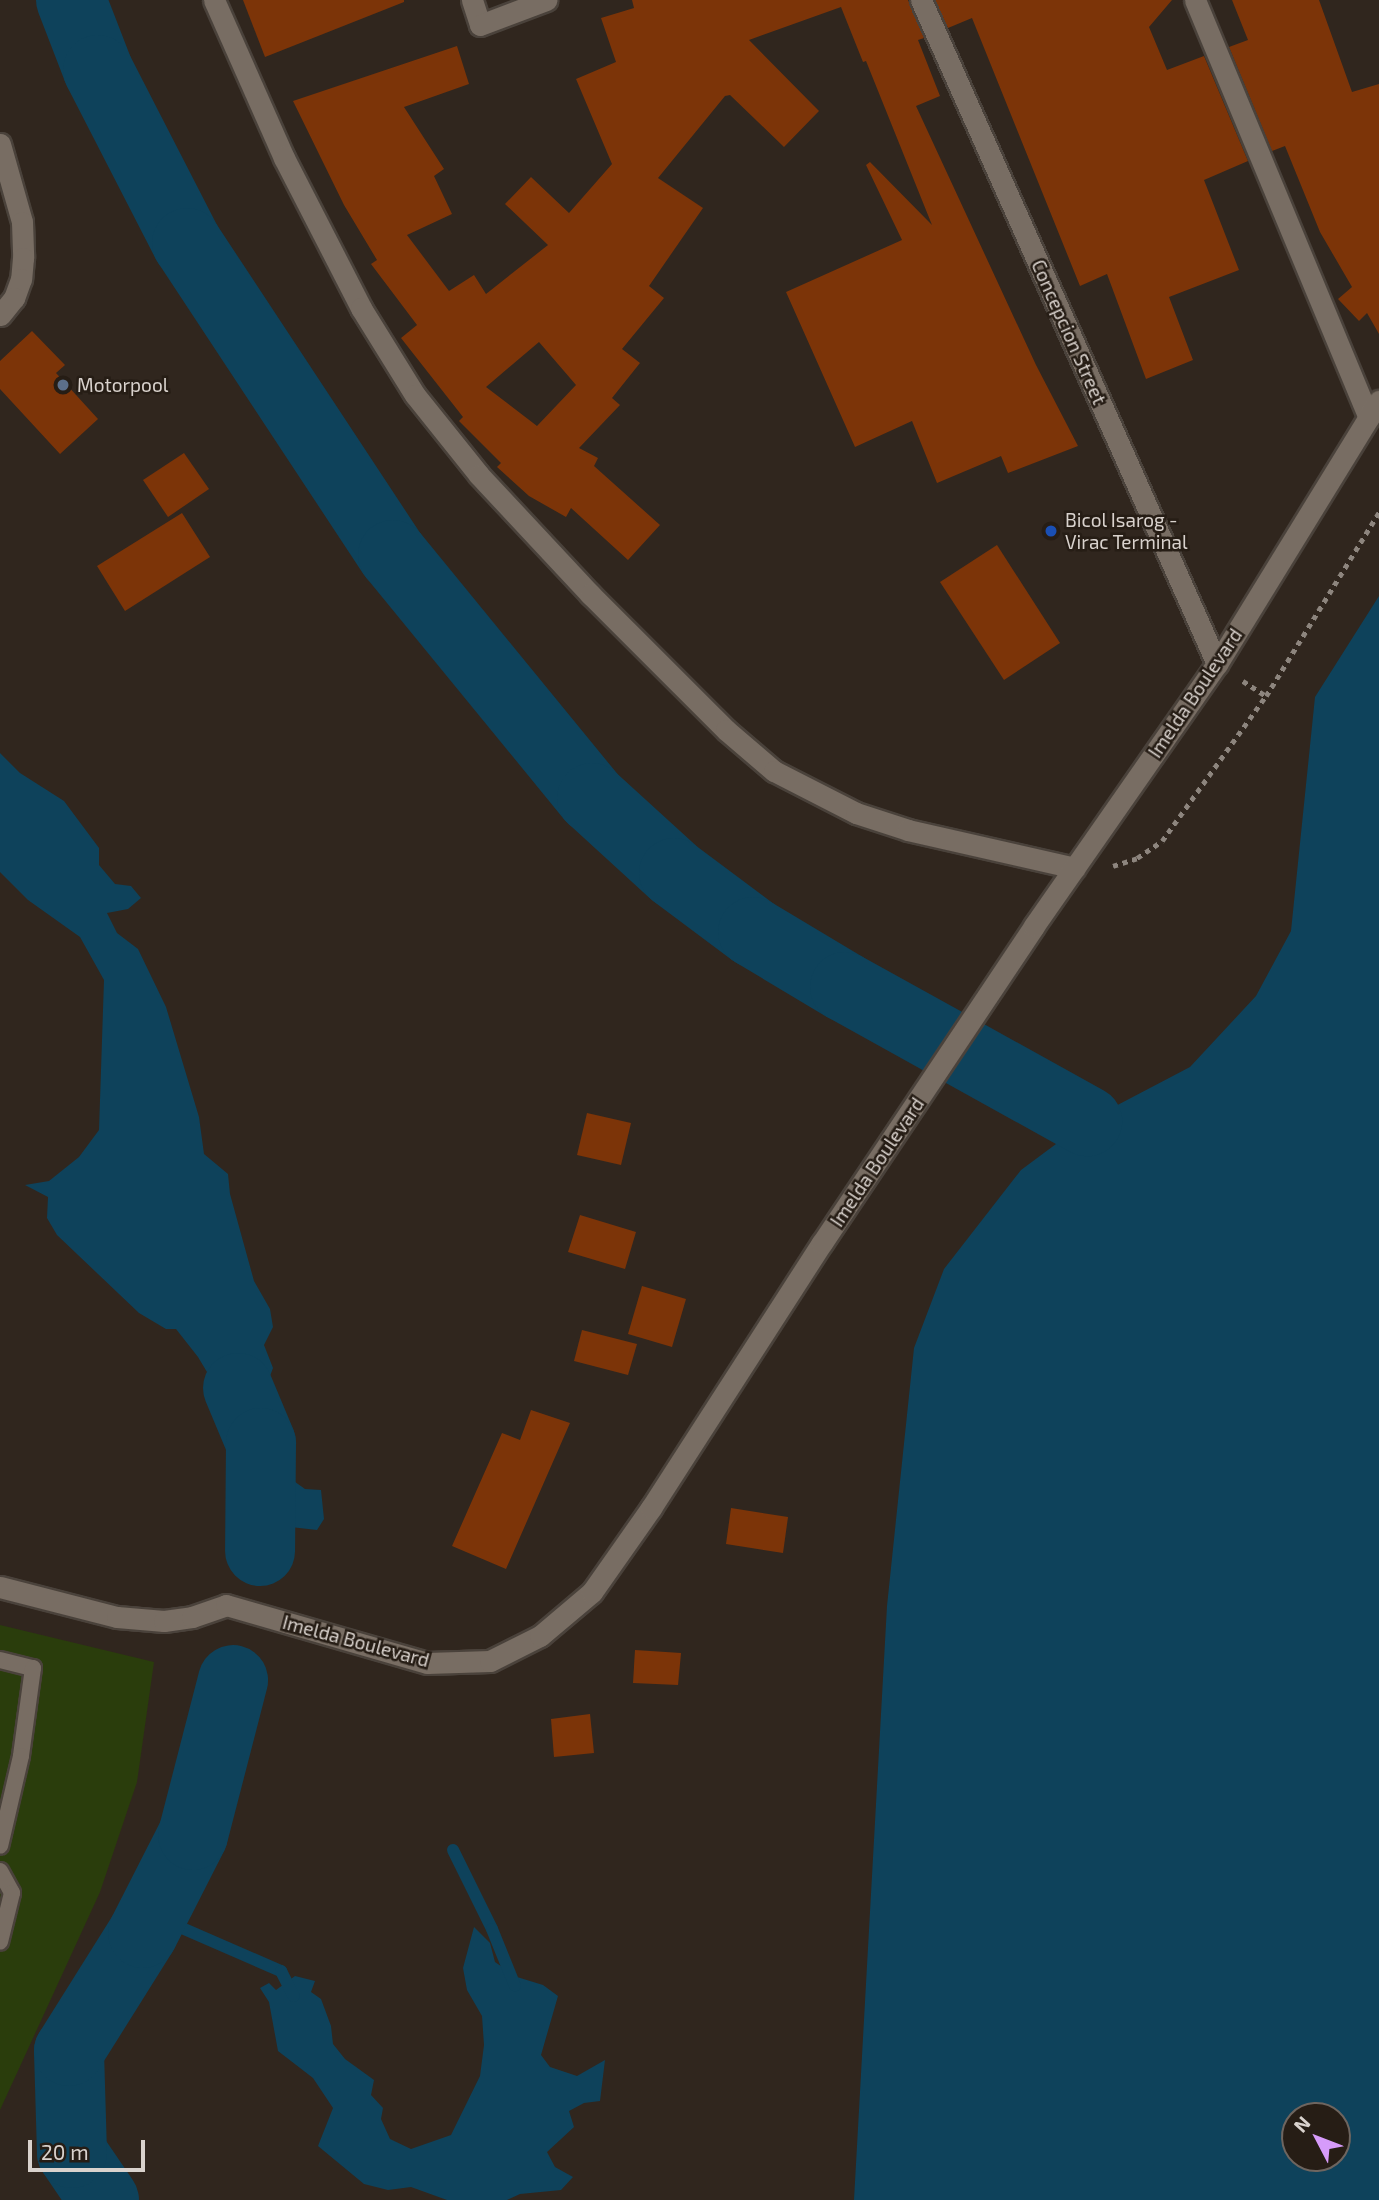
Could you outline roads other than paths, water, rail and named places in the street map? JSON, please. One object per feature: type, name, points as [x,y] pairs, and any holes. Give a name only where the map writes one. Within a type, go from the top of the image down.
[{"type":"street","points":[[214,0],[284,158],[361,308],[415,395],[479,475],[590,594],[726,730],[785,777],[856,813],[908,830],[1075,869]]},
{"type":"street","points":[[471,0],[480,25],[547,0]]},
{"type":"street","name":"Concepcion Street","points":[[921,0],[1217,664]]},
{"type":"street","points":[[1195,0],[1374,409]]},
{"type":"street","points":[[0,144],[22,222],[23,258],[21,279],[14,298],[0,315]]},
{"type":"street","name":"Imelda Boulevard","points":[[0,1587],[117,1617],[164,1622],[192,1617],[226,1605],[427,1663],[490,1661],[540,1636],[592,1592],[651,1508],[822,1243],[1034,926],[1217,664],[1374,409]]},
{"type":"lane","points":[[0,1660],[33,1668],[21,1756],[0,1846]]},
{"type":"lane","points":[[0,1871],[12,1892],[0,1942]]},
{"type":"water","points":[[1379,596],[1379,2200],[854,2200],[887,1606],[914,1348],[944,1269],[1021,1170],[1087,1121],[1190,1067],[1256,996],[1291,931],[1315,697]]},
{"type":"water","points":[[0,753],[20,773],[64,801],[99,848],[99,865],[115,884],[131,886],[141,898],[128,909],[107,913],[117,933],[138,949],[166,1007],[199,1117],[204,1154],[228,1174],[230,1194],[254,1281],[270,1309],[273,1327],[264,1345],[273,1368],[267,1384],[282,1406],[285,1418],[275,1459],[277,1469],[305,1489],[321,1490],[324,1519],[317,1530],[264,1524],[264,1484],[253,1464],[236,1457],[231,1418],[205,1382],[207,1372],[198,1357],[176,1329],[166,1329],[139,1313],[57,1235],[47,1218],[48,1197],[25,1185],[49,1181],[79,1157],[99,1130],[104,980],[80,937],[28,900],[0,872]]},
{"type":"water","points":[[474,1927],[490,1943],[495,1962],[517,1977],[543,1985],[558,1996],[541,2055],[550,2067],[577,2076],[605,2060],[600,2101],[584,2103],[569,2111],[574,2127],[547,2152],[555,2167],[573,2177],[561,2190],[520,2194],[507,2200],[447,2200],[411,2187],[388,2190],[364,2184],[318,2146],[333,2108],[313,2078],[278,2051],[269,2002],[260,1988],[269,1983],[276,1990],[295,1976],[315,1981],[311,1992],[321,1999],[331,2026],[333,2044],[345,2059],[374,2080],[371,2095],[383,2108],[381,2119],[390,2139],[411,2149],[451,2135],[480,2076],[484,2045],[482,2016],[467,1990],[463,1968]]},
{"type":"waterway","points":[[71,0],[98,70],[187,243],[393,555],[592,798],[674,873],[753,932],[845,987],[1087,1121]]},
{"type":"waterway","points":[[238,1388],[261,1443],[260,1551]]},
{"type":"waterway","points":[[104,2200],[72,2153],[69,2051],[143,1933],[193,1835],[233,1680]]},
{"type":"waterway","points":[[453,1850],[492,1929],[515,1986]]},
{"type":"waterway","points":[[152,1915],[281,1971],[294,1996]]},
{"type":"place","name":"Motorpool","points":[[63,385]]},
{"type":"place","name":"Bicol Isarog - Virac Terminal","points":[[1051,531]]}]
